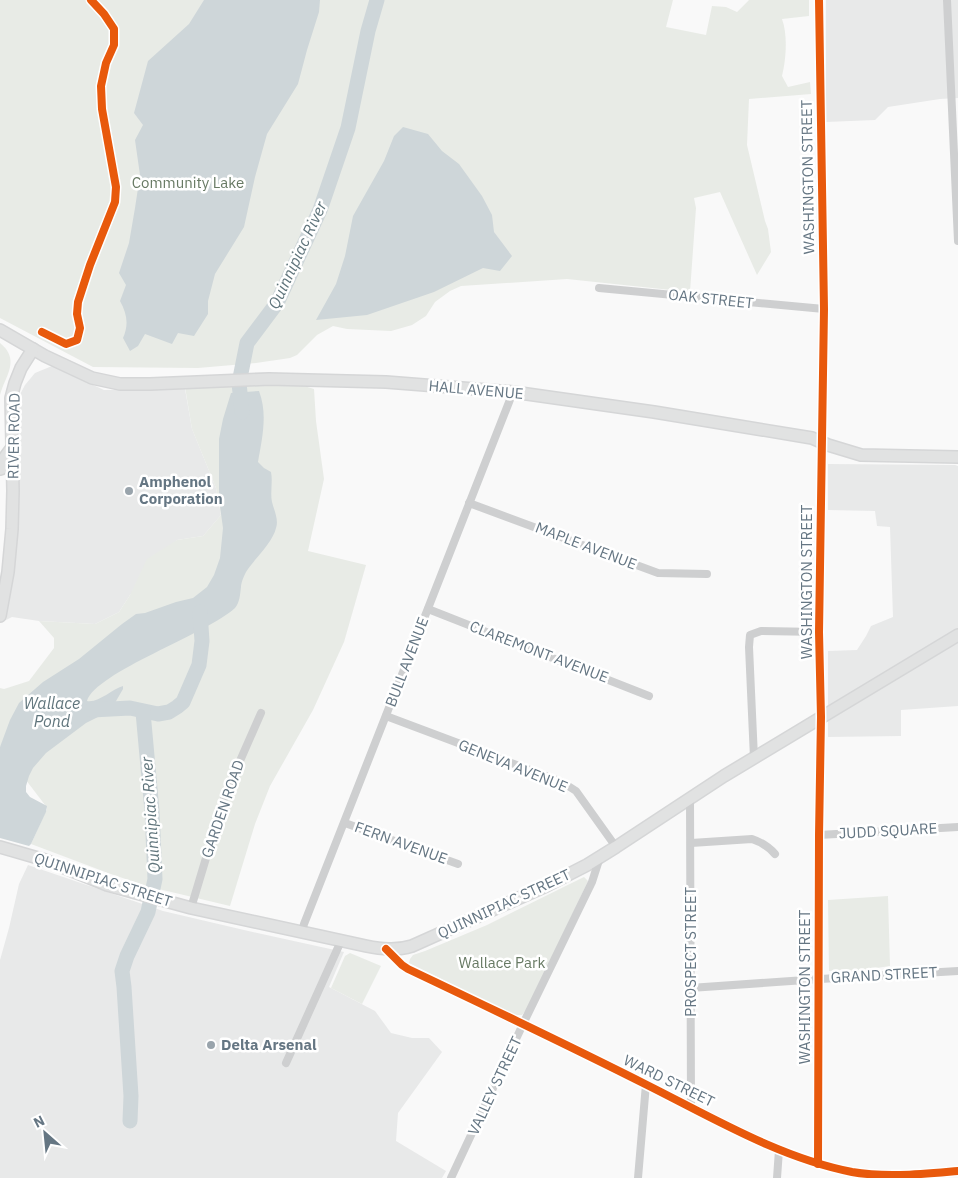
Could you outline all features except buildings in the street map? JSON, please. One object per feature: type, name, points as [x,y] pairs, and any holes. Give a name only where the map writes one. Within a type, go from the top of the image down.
[{"type":"highway","points":[[0,467],[12,450]]},
{"type":"main road","name":"HALL AVENUE","points":[[0,330],[33,350],[84,374],[120,384],[270,379],[386,382],[513,392],[654,412],[812,438],[836,448],[861,454],[958,457]]},
{"type":"main road","name":"RIVER ROAD","points":[[0,616],[8,572],[12,529],[11,398],[21,368],[33,350]]},
{"type":"main road","name":"QUINNIPIAC STREET","points":[[0,847],[45,860],[107,884],[192,908],[386,949],[412,946],[546,886],[616,848],[754,758],[958,635]]},
{"type":"street","name":"WASHINGTON STREET","points":[[818,1164],[821,717],[819,632],[824,309],[819,0]]},
{"type":"street","points":[[947,0],[958,242]]},
{"type":"street","name":"OAK STREET","points":[[599,288],[824,309]]},
{"type":"street","name":"BULL AVENUE","points":[[302,932],[513,392]]},
{"type":"street","name":"MAPLE AVENUE","points":[[469,502],[658,573],[707,574]]},
{"type":"street","name":"CLAREMONT AVENUE","points":[[428,609],[650,696]]},
{"type":"street","points":[[754,758],[748,647],[750,634],[761,631],[819,632]]},
{"type":"street","name":"GARDEN ROAD","points":[[192,908],[225,796],[260,713]]},
{"type":"street","name":"GENEVA AVENUE","points":[[386,716],[562,782],[576,792],[616,848]]},
{"type":"street","name":"PROSPECT STREET","points":[[690,798],[691,1107]]},
{"type":"street","name":"FERN AVENUE","points":[[345,823],[458,864]]},
{"type":"street","name":"JUDD SQUARE","points":[[819,835],[958,827]]},
{"type":"street","points":[[691,843],[752,839],[770,848],[775,854]]},
{"type":"street","name":"VALLEY STREET","points":[[452,1178],[523,1024],[592,882],[600,857]]},
{"type":"street","points":[[286,1063],[341,941]]},
{"type":"street","name":"WARD STREET","points":[[386,949],[408,969],[779,1150],[818,1164],[854,1173],[895,1177],[958,1171]]},
{"type":"street","name":"GRAND STREET","points":[[690,988],[958,971]]},
{"type":"street","points":[[638,1178],[646,1084]]},
{"type":"street","points":[[777,1178],[779,1150]]},
{"type":"shaded area","points":[[826,0],[958,0],[958,98],[888,107],[875,120],[826,122]]},
{"type":"shaded area","points":[[52,366],[104,390],[185,389],[192,429],[216,488],[221,515],[203,536],[177,540],[130,595],[119,612],[95,624],[39,621],[12,617],[6,620],[18,530],[16,402],[25,385],[35,373]]},
{"type":"shaded area","points":[[828,464],[958,466],[958,706],[901,710],[901,736],[828,737],[828,651],[857,650],[871,626],[893,617],[890,527],[877,526],[875,511],[828,510]]},
{"type":"shaded area","points":[[28,865],[163,911],[344,952],[329,987],[375,1011],[391,1033],[412,1038],[429,1038],[442,1052],[398,1113],[396,1141],[446,1171],[442,1178],[0,1178],[0,960],[19,884]]},
{"type":"green space","name":"Community Lake","points":[[0,0],[673,0],[666,27],[706,35],[712,6],[726,7],[737,12],[749,0],[809,0],[809,16],[782,19],[786,48],[782,76],[788,87],[810,82],[811,94],[749,99],[747,145],[768,229],[771,252],[757,275],[720,192],[694,198],[696,208],[690,292],[567,279],[461,286],[450,291],[435,302],[426,316],[412,325],[391,331],[347,329],[333,326],[317,335],[297,355],[290,358],[198,368],[93,367],[0,318]]},
{"type":"green space","points":[[0,343],[6,349],[11,362],[0,395]]},
{"type":"green space","points":[[298,384],[314,389],[316,421],[324,479],[308,551],[366,565],[344,642],[313,710],[270,786],[255,824],[230,906],[146,886],[31,844],[47,809],[0,746],[0,688],[4,689],[29,681],[54,648],[54,638],[39,621],[95,624],[119,612],[130,595],[147,559],[177,540],[203,536],[221,515],[216,488],[192,429],[185,387]]},
{"type":"green space","name":"Wallace Park","points":[[584,877],[588,881],[528,1008],[522,1015],[514,1015],[409,963],[413,955],[487,925]]},
{"type":"green space","points":[[888,896],[890,966],[863,970],[829,971],[828,900]]},
{"type":"green space","points":[[350,953],[381,966],[362,1004],[331,988],[345,956]]},
{"type":"water","points":[[204,0],[320,0],[319,12],[298,84],[267,134],[244,227],[215,274],[208,301],[208,314],[194,336],[178,333],[172,344],[145,334],[138,346],[130,351],[123,338],[126,319],[120,301],[126,285],[119,273],[129,243],[140,175],[135,140],[143,125],[134,113],[148,61],[189,24]]},
{"type":"water","points":[[403,127],[428,134],[442,151],[459,164],[482,196],[492,215],[494,232],[512,256],[500,271],[483,268],[434,292],[367,315],[316,320],[336,284],[345,256],[353,216],[384,161],[394,136]]},
{"type":"water","name":"Wallace Pond","points":[[259,391],[264,418],[258,462],[271,472],[271,498],[277,518],[277,525],[270,540],[244,575],[237,606],[221,618],[130,666],[95,690],[87,701],[101,698],[123,686],[112,708],[86,723],[46,753],[33,768],[26,786],[26,792],[30,797],[47,806],[31,844],[29,846],[0,838],[0,747],[10,720],[19,703],[43,682],[79,659],[136,614],[193,598],[207,587],[214,575],[220,558],[223,528],[219,499],[219,439],[223,419],[231,393]]},
{"type":"waterway","name":"Quinnipiac River","points":[[242,412],[239,383],[247,343],[277,303],[320,210],[348,128],[368,31],[377,0]]},
{"type":"waterway","name":"Quinnipiac River","points":[[92,710],[130,708],[158,714],[169,712],[183,702],[199,665],[202,641],[200,612]]},
{"type":"waterway","name":"Quinnipiac River","points":[[130,1121],[131,1096],[122,971],[148,912],[155,879],[152,811],[143,712]]},
{"type":"cycle path","points":[[42,332],[66,344],[77,340],[80,328],[77,314],[78,302],[90,265],[115,202],[116,187],[102,109],[101,86],[106,63],[114,45],[114,29],[91,0]]},
{"type":"cycle path","points":[[818,1164],[821,717],[819,632],[824,309],[819,0]]},
{"type":"cycle path","points":[[386,949],[408,969],[588,1055],[747,1136],[773,1147],[825,1166],[865,1174],[905,1175],[958,1171]]},
{"type":"place","name":"Amphenol Corporation","points":[[129,491]]},
{"type":"place","name":"Delta Arsenal","points":[[211,1045]]}]
